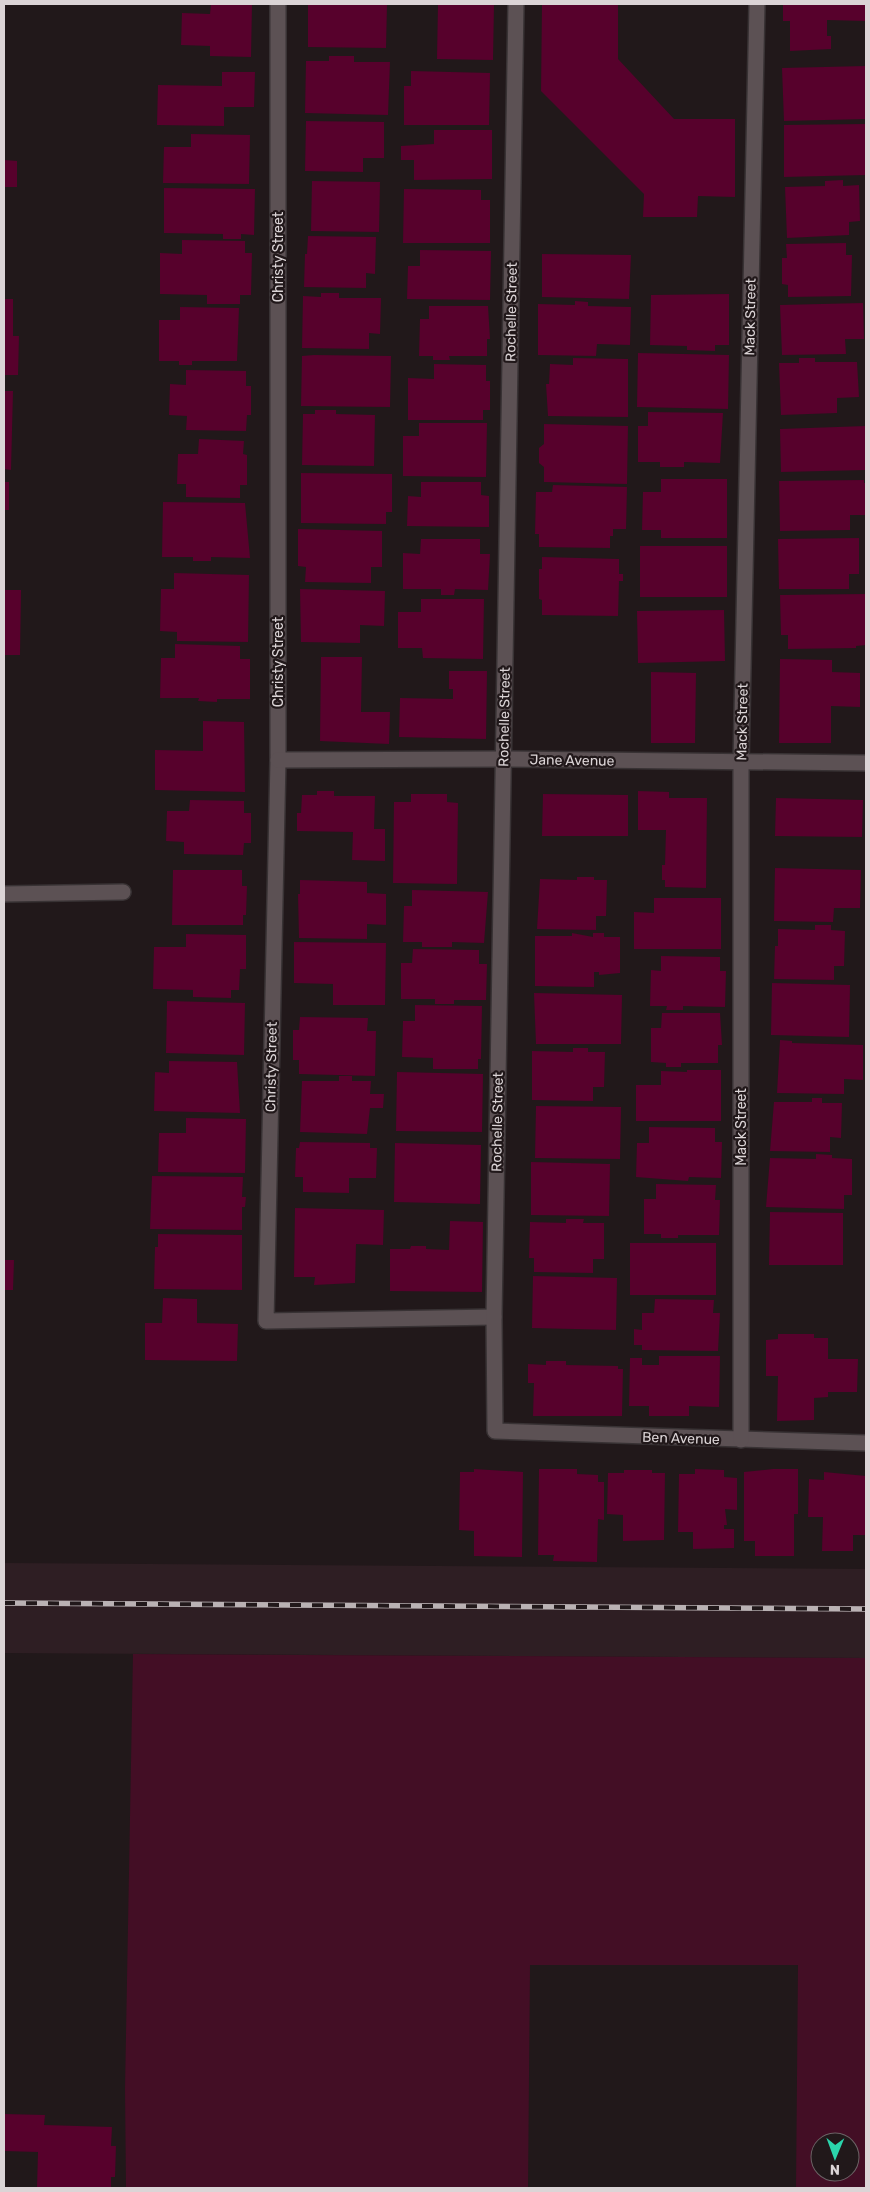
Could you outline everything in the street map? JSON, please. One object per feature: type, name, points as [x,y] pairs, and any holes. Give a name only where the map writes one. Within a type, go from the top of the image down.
[{"type":"street","name":"Christy Street","points":[[278,4],[278,760],[266,1321],[494,1317]]},
{"type":"street","name":"Rochelle Street","points":[[495,1431],[494,1317],[516,4]]},
{"type":"street","name":"Mack Street","points":[[740,1440],[741,763],[756,4]]},
{"type":"street","name":"Jane Avenue","points":[[278,760],[503,758],[741,763],[866,763]]},
{"type":"street","points":[[4,894],[123,892]]},
{"type":"street","name":"Ben Avenue","points":[[495,1431],[866,1443]]},
{"type":"shaded area","points":[[4,1563],[866,1569],[866,1658],[4,1653]]},
{"type":"shaded area","points":[[133,1654],[866,1658],[866,2188],[796,2188],[798,1965],[530,1965],[528,2188],[126,2188],[125,2089]]},
{"type":"building","points":[[211,4],[252,4],[251,57],[210,56],[210,46],[181,45],[182,13],[210,14]]},
{"type":"building","points":[[308,4],[387,4],[386,48],[308,47]]},
{"type":"building","points":[[438,4],[494,4],[493,60],[437,59]]},
{"type":"building","points":[[542,4],[618,4],[618,59],[674,119],[735,119],[735,197],[698,196],[697,217],[643,217],[644,194],[541,91]]},
{"type":"building","points":[[783,4],[866,4],[866,21],[827,20],[827,36],[831,36],[831,49],[790,51],[790,21],[783,21]]},
{"type":"building","points":[[329,56],[354,56],[354,62],[390,62],[388,115],[305,113],[306,61],[329,61]]},
{"type":"building","points":[[866,66],[866,119],[784,121],[782,68]]},
{"type":"building","points":[[411,71],[490,73],[489,125],[404,125],[404,86],[411,86]]},
{"type":"building","points":[[222,72],[255,72],[254,107],[224,107],[224,126],[157,125],[158,85],[222,86]]},
{"type":"building","points":[[306,121],[384,122],[384,158],[363,158],[363,172],[305,171]]},
{"type":"building","points":[[866,124],[866,175],[784,177],[784,125]]},
{"type":"building","points":[[434,130],[492,130],[492,179],[414,180],[414,160],[401,160],[401,146],[434,144]]},
{"type":"building","points":[[191,134],[250,135],[249,184],[163,183],[164,147],[191,147]]},
{"type":"building","points":[[4,160],[17,161],[17,187],[4,187]]},
{"type":"building","points":[[843,180],[843,186],[859,185],[860,221],[849,222],[849,235],[787,238],[785,187],[825,186],[825,181]]},
{"type":"building","points":[[312,181],[380,182],[379,232],[311,231]]},
{"type":"building","points":[[164,188],[255,189],[254,235],[241,234],[241,239],[223,239],[223,234],[164,233]]},
{"type":"building","points":[[404,189],[481,190],[481,200],[490,200],[490,243],[403,243]]},
{"type":"building","points":[[308,236],[376,237],[375,274],[366,273],[366,288],[304,287],[305,254],[307,254]]},
{"type":"building","points":[[182,240],[245,241],[245,253],[252,253],[251,295],[240,295],[240,304],[207,304],[207,295],[160,294],[160,253],[182,254]]},
{"type":"building","points":[[846,243],[846,255],[852,255],[851,296],[788,297],[788,285],[782,284],[782,258],[787,258],[786,244]]},
{"type":"building","points":[[420,250],[491,251],[490,300],[407,299],[408,266],[420,266]]},
{"type":"building","points":[[542,254],[631,255],[629,299],[542,297]]},
{"type":"building","points":[[321,293],[339,293],[339,298],[381,298],[380,334],[369,333],[369,349],[302,348],[303,296],[321,297]]},
{"type":"building","points":[[729,294],[729,345],[715,345],[715,351],[687,350],[687,346],[650,345],[651,295]]},
{"type":"building","points":[[4,299],[13,299],[13,336],[19,336],[18,375],[4,375]]},
{"type":"building","points":[[575,301],[588,302],[588,306],[631,307],[630,345],[597,344],[596,356],[538,355],[538,304],[575,305]]},
{"type":"building","points":[[863,303],[864,339],[845,339],[846,354],[782,355],[780,305]]},
{"type":"building","points":[[429,306],[488,306],[490,339],[487,339],[487,356],[449,356],[450,360],[433,360],[433,356],[419,356],[420,319],[429,319]]},
{"type":"building","points":[[180,307],[239,308],[237,361],[192,361],[192,365],[179,365],[179,361],[159,361],[159,320],[180,320]]},
{"type":"building","points":[[638,353],[729,355],[728,409],[637,407]]},
{"type":"building","points":[[302,356],[391,356],[390,407],[301,406]]},
{"type":"building","points":[[573,358],[628,359],[628,417],[548,416],[546,384],[549,384],[550,364],[573,365]]},
{"type":"building","points":[[799,358],[815,358],[815,362],[857,362],[859,397],[837,398],[837,413],[781,415],[779,363],[799,363]]},
{"type":"building","points":[[434,364],[486,365],[486,381],[490,381],[490,410],[483,410],[483,420],[408,420],[408,378],[434,379]]},
{"type":"building","points":[[186,370],[246,371],[246,386],[251,386],[251,415],[247,415],[246,431],[186,430],[187,416],[169,415],[170,384],[186,385]]},
{"type":"building","points":[[4,391],[13,391],[11,470],[4,469]]},
{"type":"building","points":[[315,410],[336,410],[336,414],[375,415],[374,466],[302,465],[303,414],[315,414]]},
{"type":"building","points":[[648,412],[723,413],[720,463],[684,462],[684,467],[660,467],[660,462],[638,462],[638,426],[648,426]]},
{"type":"building","points":[[419,423],[487,423],[486,477],[403,476],[403,436],[419,436]]},
{"type":"building","points":[[544,424],[628,426],[627,484],[544,482],[544,467],[539,463],[539,448],[544,444]]},
{"type":"building","points":[[866,426],[866,470],[781,472],[780,429]]},
{"type":"building","points":[[199,439],[244,441],[243,454],[247,455],[247,485],[240,485],[240,498],[186,497],[186,484],[177,484],[178,454],[198,454]]},
{"type":"building","points":[[301,473],[392,474],[392,512],[386,512],[386,524],[301,523]]},
{"type":"building","points":[[661,479],[727,479],[727,538],[661,538],[661,530],[642,530],[643,492],[661,492]]},
{"type":"building","points":[[864,480],[864,483],[866,483],[866,515],[850,515],[850,530],[780,531],[779,481]]},
{"type":"building","points":[[4,482],[9,482],[9,510],[4,510]]},
{"type":"building","points":[[421,482],[481,482],[481,495],[489,496],[489,527],[407,526],[408,496],[421,497]]},
{"type":"building","points":[[553,485],[627,487],[626,529],[613,529],[613,536],[610,536],[610,548],[539,547],[539,534],[535,534],[536,492],[552,492]]},
{"type":"building","points":[[163,502],[245,503],[250,558],[211,557],[211,561],[193,561],[193,557],[162,557]]},
{"type":"building","points":[[298,529],[382,531],[382,567],[371,567],[371,583],[305,582],[306,567],[298,566]]},
{"type":"building","points":[[859,538],[859,574],[849,574],[849,589],[779,589],[778,539]]},
{"type":"building","points":[[421,539],[480,539],[480,554],[490,554],[488,590],[455,589],[454,595],[441,595],[441,589],[403,589],[403,553],[420,554]]},
{"type":"building","points":[[640,546],[727,546],[727,597],[640,597]]},
{"type":"building","points":[[542,557],[619,559],[619,574],[623,574],[623,581],[619,581],[618,616],[542,615],[542,600],[539,599],[539,569],[542,569]]},
{"type":"building","points":[[174,573],[249,575],[248,642],[177,641],[177,632],[160,631],[161,589],[174,589]]},
{"type":"building","points":[[300,589],[385,591],[384,626],[360,625],[360,643],[301,642]]},
{"type":"building","points":[[4,590],[21,590],[20,655],[4,655]]},
{"type":"building","points":[[866,594],[866,645],[856,646],[856,648],[788,649],[788,635],[781,635],[780,595]]},
{"type":"building","points":[[421,599],[484,599],[483,659],[423,658],[422,648],[398,648],[398,612],[421,612]]},
{"type":"building","points":[[724,610],[725,661],[638,663],[637,611]]},
{"type":"building","points":[[175,644],[240,646],[240,659],[250,659],[250,699],[217,699],[217,702],[198,701],[199,698],[160,698],[161,658],[175,658]]},
{"type":"building","points":[[321,657],[362,657],[361,712],[390,712],[389,744],[320,741]]},
{"type":"building","points":[[780,659],[832,660],[832,672],[860,673],[860,707],[831,706],[831,743],[779,743]]},
{"type":"building","points":[[449,671],[487,671],[486,739],[399,737],[400,698],[453,699],[453,689],[449,689]]},
{"type":"building","points":[[651,672],[696,673],[695,743],[651,743]]},
{"type":"building","points":[[203,721],[244,722],[245,792],[155,790],[155,750],[203,751]]},
{"type":"building","points":[[317,791],[334,791],[334,796],[375,796],[374,829],[385,829],[385,861],[352,860],[353,832],[297,831],[297,813],[301,813],[302,795],[317,795]]},
{"type":"building","points":[[638,791],[669,792],[669,798],[707,798],[706,888],[665,887],[665,880],[662,880],[662,865],[665,865],[666,830],[638,830]]},
{"type":"building","points":[[411,794],[447,794],[447,802],[458,803],[457,884],[393,883],[394,802],[411,802]]},
{"type":"building","points":[[543,794],[628,795],[628,836],[542,836]]},
{"type":"building","points":[[776,798],[863,800],[862,837],[775,836]]},
{"type":"building","points":[[190,800],[244,801],[244,813],[251,813],[251,843],[244,843],[243,855],[184,854],[184,842],[166,841],[167,811],[189,811]]},
{"type":"building","points":[[775,868],[861,870],[860,908],[834,908],[833,922],[774,921]]},
{"type":"building","points":[[173,870],[242,870],[242,886],[247,886],[246,915],[243,915],[243,925],[172,925]]},
{"type":"building","points":[[577,877],[594,877],[594,880],[607,880],[606,916],[596,916],[596,930],[537,929],[540,879],[577,880]]},
{"type":"building","points":[[300,880],[367,882],[367,893],[386,894],[386,925],[367,924],[367,939],[299,938],[298,894],[300,894]]},
{"type":"building","points":[[412,890],[488,892],[484,943],[452,942],[452,947],[422,947],[422,942],[403,942],[404,906],[412,906]]},
{"type":"building","points":[[654,898],[721,898],[721,949],[634,949],[634,912],[654,913]]},
{"type":"building","points":[[815,925],[831,925],[831,930],[845,931],[844,966],[834,966],[834,980],[774,979],[775,946],[778,946],[778,929],[815,930]]},
{"type":"building","points":[[572,933],[593,937],[593,933],[604,933],[604,937],[620,937],[620,973],[599,975],[599,972],[594,972],[594,987],[535,986],[535,936],[572,936]]},
{"type":"building","points":[[186,934],[246,935],[246,969],[240,969],[239,990],[231,990],[231,998],[193,997],[193,990],[153,989],[154,947],[186,947]]},
{"type":"building","points":[[294,942],[386,943],[385,1005],[333,1005],[333,984],[294,983]]},
{"type":"building","points":[[413,949],[479,950],[479,964],[487,964],[486,1000],[454,1000],[454,1004],[435,1004],[435,999],[401,999],[401,963],[412,963]]},
{"type":"building","points":[[661,956],[720,957],[720,971],[726,971],[725,1007],[683,1006],[683,1010],[666,1010],[667,1006],[650,1006],[651,970],[661,971]]},
{"type":"building","points":[[772,983],[850,985],[849,1037],[771,1035]]},
{"type":"building","points":[[534,993],[622,995],[621,1044],[536,1044]]},
{"type":"building","points":[[167,1001],[245,1003],[244,1055],[166,1053]]},
{"type":"building","points":[[415,1005],[482,1006],[481,1059],[478,1059],[478,1069],[433,1069],[433,1058],[402,1057],[403,1021],[415,1021]]},
{"type":"building","points":[[662,1013],[720,1013],[722,1045],[718,1045],[718,1063],[681,1063],[681,1067],[666,1067],[666,1063],[651,1062],[651,1028],[661,1028]]},
{"type":"building","points":[[300,1017],[368,1018],[367,1031],[376,1031],[375,1076],[299,1074],[299,1060],[293,1060],[293,1030],[299,1030]]},
{"type":"building","points":[[780,1040],[792,1041],[792,1043],[863,1045],[863,1080],[844,1079],[844,1094],[777,1093]]},
{"type":"building","points":[[573,1048],[588,1048],[588,1052],[605,1052],[604,1087],[593,1087],[593,1101],[532,1100],[532,1051],[573,1052]]},
{"type":"building","points":[[169,1061],[237,1062],[240,1113],[154,1111],[155,1072],[169,1073]]},
{"type":"building","points":[[687,1070],[721,1070],[721,1121],[636,1121],[636,1085],[661,1085],[661,1071],[687,1072]]},
{"type":"building","points":[[397,1072],[483,1074],[482,1132],[396,1131]]},
{"type":"building","points":[[339,1076],[352,1076],[352,1081],[371,1081],[370,1094],[384,1094],[383,1108],[370,1108],[367,1134],[300,1132],[302,1081],[339,1081]]},
{"type":"building","points":[[812,1098],[822,1098],[822,1103],[842,1103],[841,1138],[830,1137],[830,1152],[770,1151],[774,1102],[812,1102]]},
{"type":"building","points":[[536,1106],[621,1107],[620,1159],[535,1158]]},
{"type":"building","points":[[186,1118],[246,1119],[245,1173],[158,1172],[159,1133],[186,1133]]},
{"type":"building","points":[[649,1127],[715,1128],[715,1142],[722,1142],[721,1178],[689,1177],[688,1181],[636,1177],[637,1143],[649,1143]]},
{"type":"building","points":[[300,1142],[370,1143],[370,1148],[377,1148],[376,1178],[349,1178],[349,1193],[303,1192],[303,1177],[295,1177],[296,1148],[299,1148]]},
{"type":"building","points":[[395,1143],[481,1145],[480,1204],[394,1202]]},
{"type":"building","points":[[816,1154],[832,1155],[832,1158],[852,1159],[852,1195],[844,1195],[844,1209],[766,1207],[770,1158],[816,1159]]},
{"type":"building","points":[[531,1162],[610,1164],[609,1216],[531,1215]]},
{"type":"building","points":[[152,1176],[243,1177],[242,1197],[246,1197],[245,1207],[242,1207],[242,1230],[150,1229]]},
{"type":"building","points":[[656,1184],[716,1185],[715,1200],[720,1200],[719,1235],[678,1235],[678,1238],[661,1238],[661,1234],[644,1234],[644,1199],[656,1199]]},
{"type":"building","points":[[295,1208],[384,1210],[383,1245],[356,1244],[355,1283],[314,1285],[315,1277],[294,1277]]},
{"type":"building","points":[[770,1212],[843,1213],[843,1265],[769,1265]]},
{"type":"building","points":[[566,1219],[584,1219],[583,1223],[604,1223],[604,1259],[593,1259],[593,1273],[534,1272],[534,1258],[529,1258],[530,1222],[566,1223]]},
{"type":"building","points":[[450,1221],[483,1222],[482,1292],[390,1291],[390,1249],[410,1249],[411,1246],[426,1246],[426,1249],[449,1250]]},
{"type":"building","points":[[158,1234],[242,1235],[242,1290],[154,1289],[155,1247],[158,1247]]},
{"type":"building","points":[[630,1243],[716,1243],[716,1295],[630,1295]]},
{"type":"building","points":[[4,1260],[14,1260],[13,1290],[4,1290]]},
{"type":"building","points":[[533,1276],[617,1278],[616,1330],[532,1328]]},
{"type":"building","points":[[163,1298],[197,1299],[197,1323],[238,1324],[237,1361],[145,1360],[145,1323],[162,1323]]},
{"type":"building","points":[[655,1299],[714,1300],[713,1313],[720,1313],[718,1351],[642,1350],[642,1345],[634,1345],[634,1329],[642,1330],[642,1313],[654,1313]]},
{"type":"building","points":[[778,1334],[814,1334],[814,1338],[828,1338],[828,1359],[858,1359],[857,1392],[828,1392],[828,1397],[814,1398],[814,1420],[777,1421],[778,1376],[766,1376],[766,1340],[778,1339]]},
{"type":"building","points":[[659,1356],[720,1356],[719,1407],[689,1406],[689,1416],[649,1416],[649,1406],[629,1406],[630,1358],[642,1358],[642,1365],[659,1365]]},
{"type":"building","points":[[546,1361],[566,1361],[566,1365],[618,1366],[618,1369],[623,1369],[622,1416],[533,1416],[534,1383],[528,1383],[528,1364],[546,1365]]},
{"type":"building","points":[[474,1469],[523,1472],[522,1557],[474,1556],[474,1531],[459,1530],[460,1472],[474,1472]]},
{"type":"building","points":[[539,1469],[577,1469],[577,1474],[598,1475],[598,1482],[604,1482],[604,1520],[598,1519],[597,1562],[553,1561],[554,1555],[538,1555]]},
{"type":"building","points":[[695,1469],[724,1470],[724,1477],[737,1478],[737,1510],[725,1509],[727,1525],[724,1525],[724,1529],[734,1529],[734,1548],[693,1549],[693,1532],[678,1532],[679,1474],[695,1474]]},
{"type":"building","points":[[798,1469],[798,1514],[794,1514],[794,1556],[755,1556],[755,1541],[744,1541],[744,1472]]},
{"type":"building","points":[[624,1470],[652,1470],[652,1473],[665,1473],[664,1540],[623,1541],[623,1515],[607,1514],[608,1473],[624,1473]]},
{"type":"building","points":[[824,1472],[866,1476],[866,1535],[853,1535],[853,1551],[822,1551],[823,1517],[808,1517],[809,1479],[824,1480]]},
{"type":"building","points":[[4,2114],[45,2115],[44,2125],[112,2127],[111,2146],[116,2146],[115,2177],[111,2177],[111,2188],[37,2188],[38,2152],[4,2151]]},
{"type":"railway","points":[[4,1603],[866,1609]]}]
